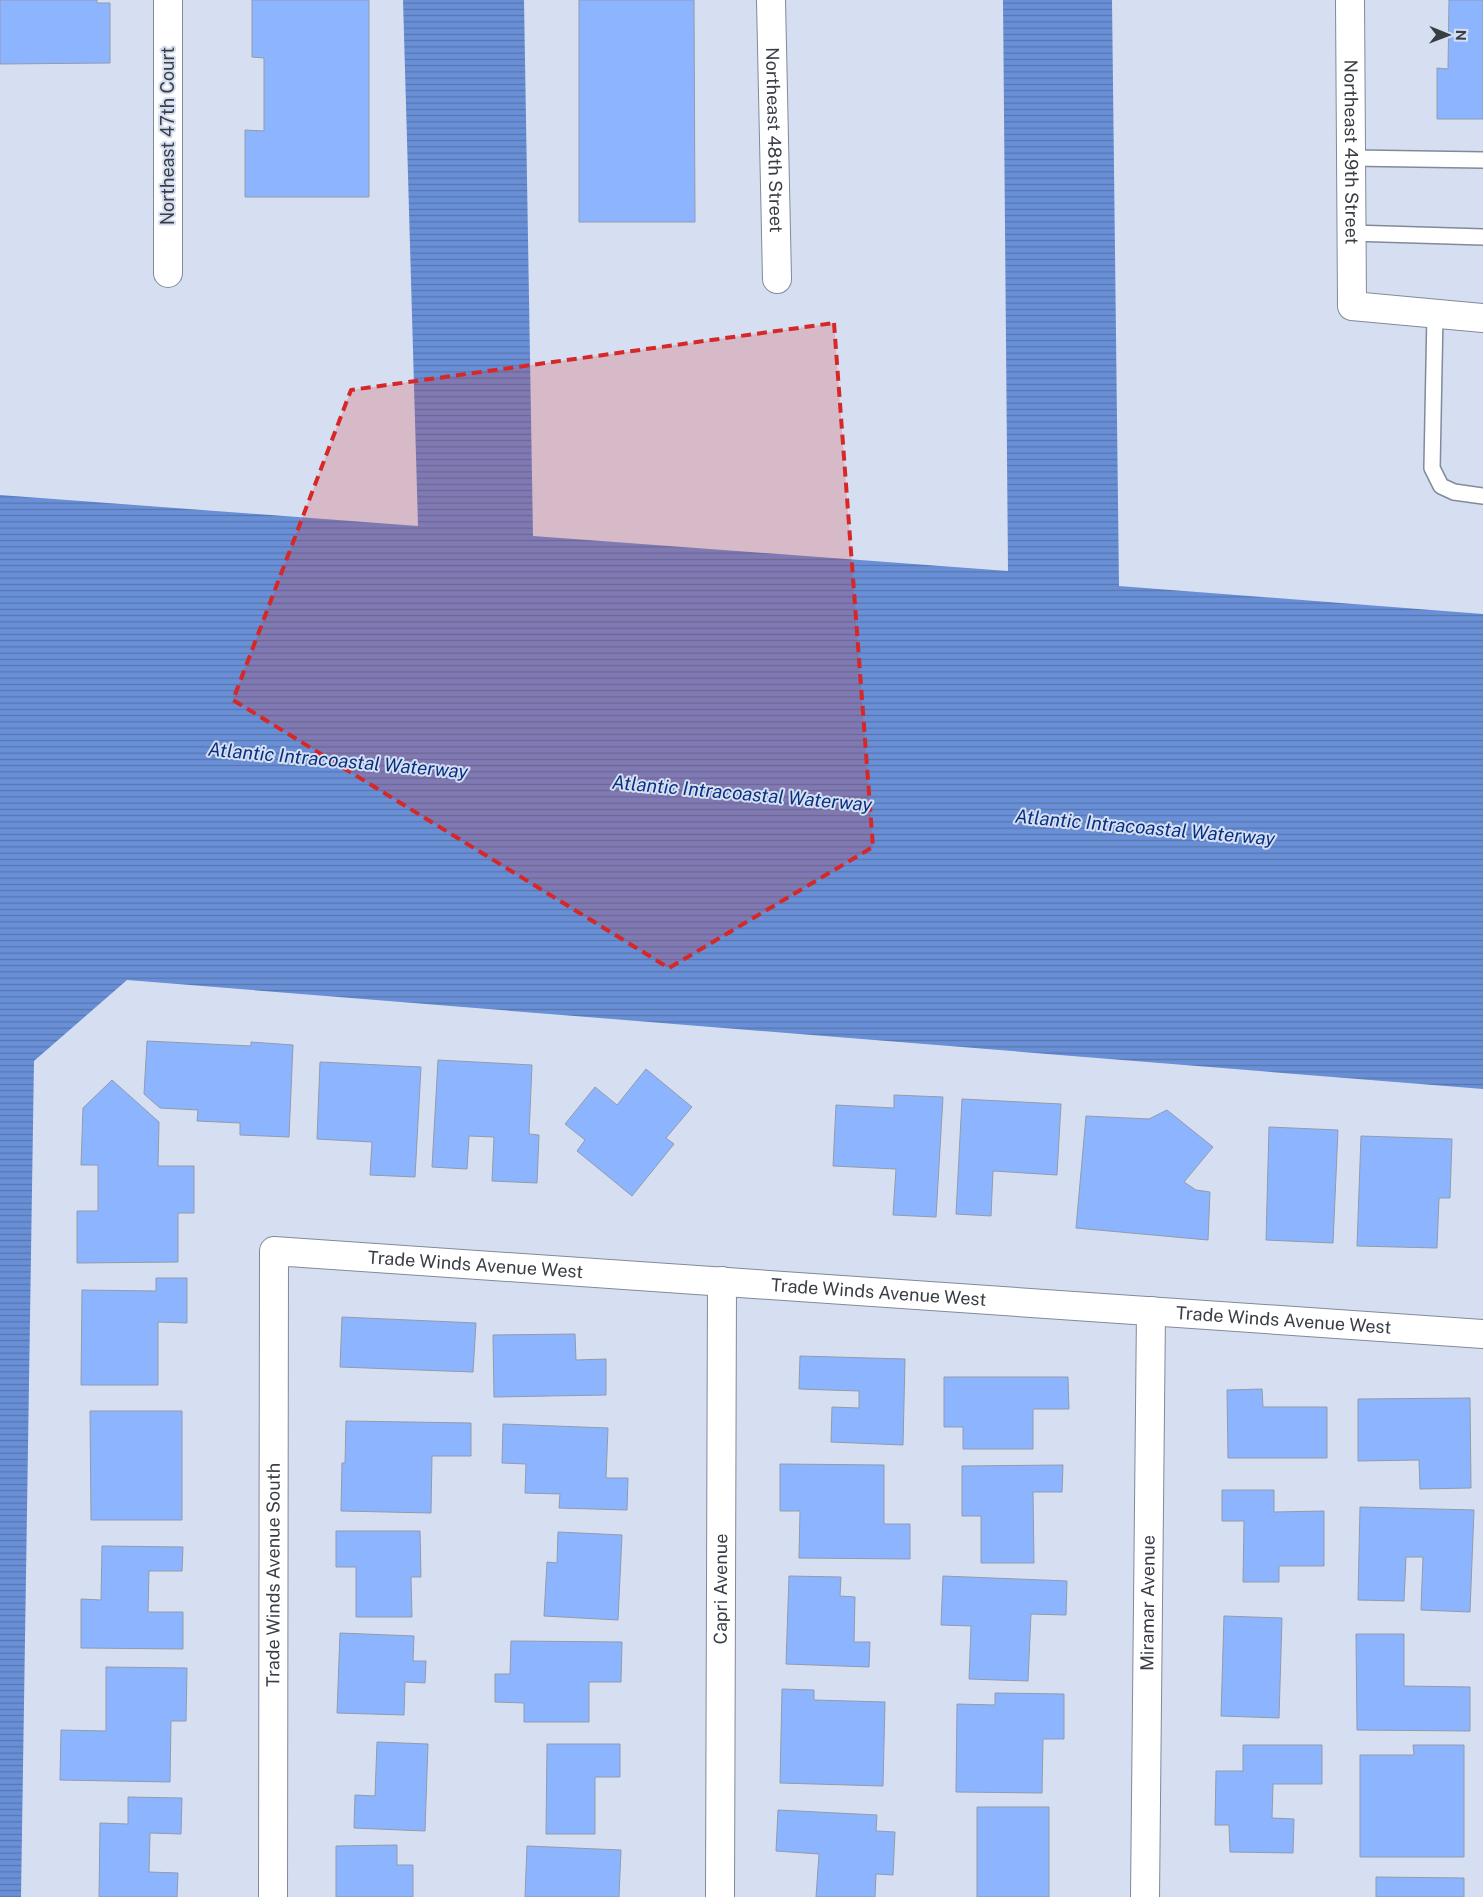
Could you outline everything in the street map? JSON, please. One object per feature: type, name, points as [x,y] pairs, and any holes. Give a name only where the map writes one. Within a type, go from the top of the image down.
[{"type":"street","name":"Northeast 47th Court","points":[[168,0],[168,273]]},
{"type":"street","name":"Northeast 48th Street","points":[[771,0],[777,279]]},
{"type":"street","name":"Northeast 49th Street","points":[[1350,0],[1352,306],[1435,314]]},
{"type":"street","points":[[1435,314],[1483,318]]},
{"type":"street","name":"Trade Winds Avenue West","points":[[274,1251],[1483,1334]]},
{"type":"street","name":"Trade Winds Avenue South","points":[[273,1897],[274,1251]]},
{"type":"street","name":"Capri Avenue","points":[[720,1897],[722,1281]]},
{"type":"street","name":"Miramar Avenue","points":[[1145,1897],[1151,1311]]},
{"type":"lane","points":[[1351,158],[1483,160]]},
{"type":"lane","points":[[1351,232],[1483,237]]},
{"type":"lane","points":[[1435,314],[1432,468],[1441,486],[1454,492],[1483,496]]},
{"type":"highlighted area","points":[[834,323],[873,847],[669,968],[233,700],[351,390]]},
{"type":"water","name":"Atlantic Intracoastal Waterway","points":[[403,0],[524,0],[533,536],[1008,571],[1003,0],[1112,0],[1119,586],[1483,614],[1483,1089],[127,980],[34,1061],[21,1897],[0,1897],[0,495],[418,526]]},
{"type":"building","points":[[0,0],[97,0],[97,3],[110,3],[110,63],[0,64]]},
{"type":"building","points":[[252,0],[369,0],[369,197],[245,197],[245,130],[264,131],[264,58],[252,57]]},
{"type":"building","points":[[579,0],[694,0],[695,222],[579,222]]},
{"type":"building","points":[[1449,0],[1483,0],[1483,119],[1437,119],[1437,68],[1448,69]]},
{"type":"building","points":[[147,1041],[251,1046],[251,1042],[293,1045],[289,1137],[240,1135],[240,1123],[197,1121],[198,1110],[160,1108],[144,1094]]},
{"type":"building","points":[[438,1060],[532,1065],[529,1134],[539,1135],[537,1183],[492,1181],[494,1137],[469,1136],[467,1169],[432,1167]]},
{"type":"building","points":[[320,1062],[421,1067],[415,1177],[370,1175],[372,1142],[317,1139]]},
{"type":"building","points":[[646,1069],[692,1107],[666,1138],[674,1144],[632,1196],[577,1151],[585,1140],[565,1124],[595,1087],[617,1105]]},
{"type":"building","points":[[112,1080],[159,1122],[158,1166],[194,1166],[194,1213],[178,1213],[178,1262],[77,1263],[77,1211],[98,1211],[98,1165],[81,1165],[83,1108]]},
{"type":"building","points":[[894,1095],[943,1097],[936,1217],[893,1215],[896,1169],[833,1166],[836,1105],[894,1108]]},
{"type":"building","points":[[962,1099],[1061,1104],[1057,1175],[993,1171],[991,1216],[956,1214]]},
{"type":"building","points":[[1167,1110],[1213,1147],[1184,1182],[1196,1190],[1210,1192],[1208,1240],[1076,1228],[1086,1116],[1149,1119]]},
{"type":"building","points":[[1269,1127],[1338,1130],[1333,1243],[1266,1240]]},
{"type":"building","points":[[1361,1136],[1452,1139],[1450,1198],[1439,1198],[1437,1248],[1357,1246]]},
{"type":"building","points":[[156,1278],[187,1278],[187,1323],[158,1322],[158,1385],[81,1385],[82,1290],[156,1291]]},
{"type":"building","points":[[342,1317],[476,1323],[473,1372],[340,1367]]},
{"type":"building","points":[[575,1334],[576,1360],[606,1359],[606,1395],[494,1397],[493,1335]]},
{"type":"building","points":[[800,1356],[905,1359],[903,1445],[831,1442],[832,1407],[859,1408],[859,1391],[799,1389]]},
{"type":"building","points":[[944,1377],[1068,1377],[1069,1409],[1033,1409],[1033,1449],[963,1449],[963,1427],[944,1427]]},
{"type":"building","points":[[1262,1389],[1263,1407],[1327,1407],[1327,1458],[1228,1458],[1227,1390]]},
{"type":"building","points":[[1470,1398],[1471,1488],[1420,1489],[1419,1460],[1358,1461],[1358,1399]]},
{"type":"building","points":[[90,1411],[182,1411],[182,1520],[91,1520]]},
{"type":"building","points":[[346,1421],[471,1423],[471,1456],[432,1456],[431,1513],[341,1511],[342,1463],[345,1463]]},
{"type":"building","points":[[503,1424],[608,1428],[606,1478],[628,1478],[627,1510],[559,1508],[560,1494],[525,1493],[526,1464],[502,1463]]},
{"type":"building","points":[[780,1464],[884,1465],[884,1524],[910,1524],[910,1559],[799,1558],[800,1511],[780,1511]]},
{"type":"building","points":[[1063,1465],[1062,1492],[1033,1492],[1034,1563],[981,1563],[981,1516],[962,1516],[962,1466]]},
{"type":"building","points":[[1222,1490],[1274,1490],[1274,1512],[1324,1511],[1324,1566],[1279,1566],[1279,1582],[1243,1582],[1244,1521],[1222,1521]]},
{"type":"building","points":[[1360,1507],[1474,1510],[1470,1612],[1421,1610],[1423,1557],[1406,1557],[1404,1601],[1358,1600]]},
{"type":"building","points":[[336,1531],[420,1531],[421,1577],[411,1577],[412,1617],[356,1617],[356,1567],[336,1567]]},
{"type":"building","points":[[558,1532],[622,1535],[618,1620],[544,1616],[547,1562],[557,1563]]},
{"type":"building","points":[[102,1546],[183,1547],[182,1571],[149,1571],[148,1612],[183,1612],[183,1649],[81,1648],[81,1599],[101,1600]]},
{"type":"building","points":[[789,1576],[841,1577],[840,1596],[855,1597],[854,1642],[870,1642],[869,1667],[786,1664]]},
{"type":"building","points":[[943,1576],[1067,1581],[1066,1615],[1031,1614],[1028,1681],[969,1679],[971,1626],[941,1625]]},
{"type":"building","points":[[1224,1616],[1282,1618],[1279,1718],[1221,1716]]},
{"type":"building","points":[[340,1633],[414,1636],[413,1661],[426,1661],[425,1683],[405,1682],[404,1715],[337,1713]]},
{"type":"building","points":[[1356,1634],[1404,1634],[1404,1686],[1470,1687],[1470,1731],[1357,1730]]},
{"type":"building","points":[[511,1641],[622,1642],[621,1682],[589,1682],[589,1722],[524,1722],[524,1703],[495,1702],[495,1674],[510,1674]]},
{"type":"building","points":[[106,1667],[187,1668],[186,1721],[171,1721],[170,1782],[60,1780],[61,1730],[106,1731]]},
{"type":"building","points":[[782,1689],[814,1690],[814,1700],[885,1702],[883,1786],[780,1783]]},
{"type":"building","points":[[995,1693],[1064,1694],[1064,1739],[1043,1739],[1042,1793],[956,1792],[957,1704],[995,1705]]},
{"type":"building","points":[[377,1742],[428,1744],[425,1831],[354,1828],[355,1795],[375,1796]]},
{"type":"building","points":[[547,1744],[620,1744],[620,1777],[595,1777],[595,1834],[546,1834]]},
{"type":"building","points":[[1243,1745],[1322,1745],[1322,1784],[1273,1784],[1272,1818],[1294,1819],[1293,1853],[1230,1852],[1229,1825],[1215,1825],[1216,1771],[1243,1771]]},
{"type":"building","points":[[1413,1745],[1464,1745],[1464,1857],[1360,1857],[1360,1755],[1414,1755]]},
{"type":"building","points":[[128,1797],[182,1798],[181,1834],[150,1833],[149,1872],[178,1873],[177,1897],[99,1897],[100,1823],[128,1824]]},
{"type":"building","points":[[977,1807],[1049,1807],[1049,1897],[977,1897]]},
{"type":"building","points":[[778,1810],[877,1815],[876,1831],[895,1832],[893,1875],[876,1874],[875,1897],[816,1897],[819,1854],[776,1851]]},
{"type":"building","points":[[397,1845],[397,1865],[413,1865],[413,1897],[336,1897],[336,1846]]},
{"type":"building","points":[[527,1846],[621,1850],[619,1897],[525,1897]]},
{"type":"building","points":[[1376,1877],[1464,1878],[1464,1897],[1376,1897]]}]
